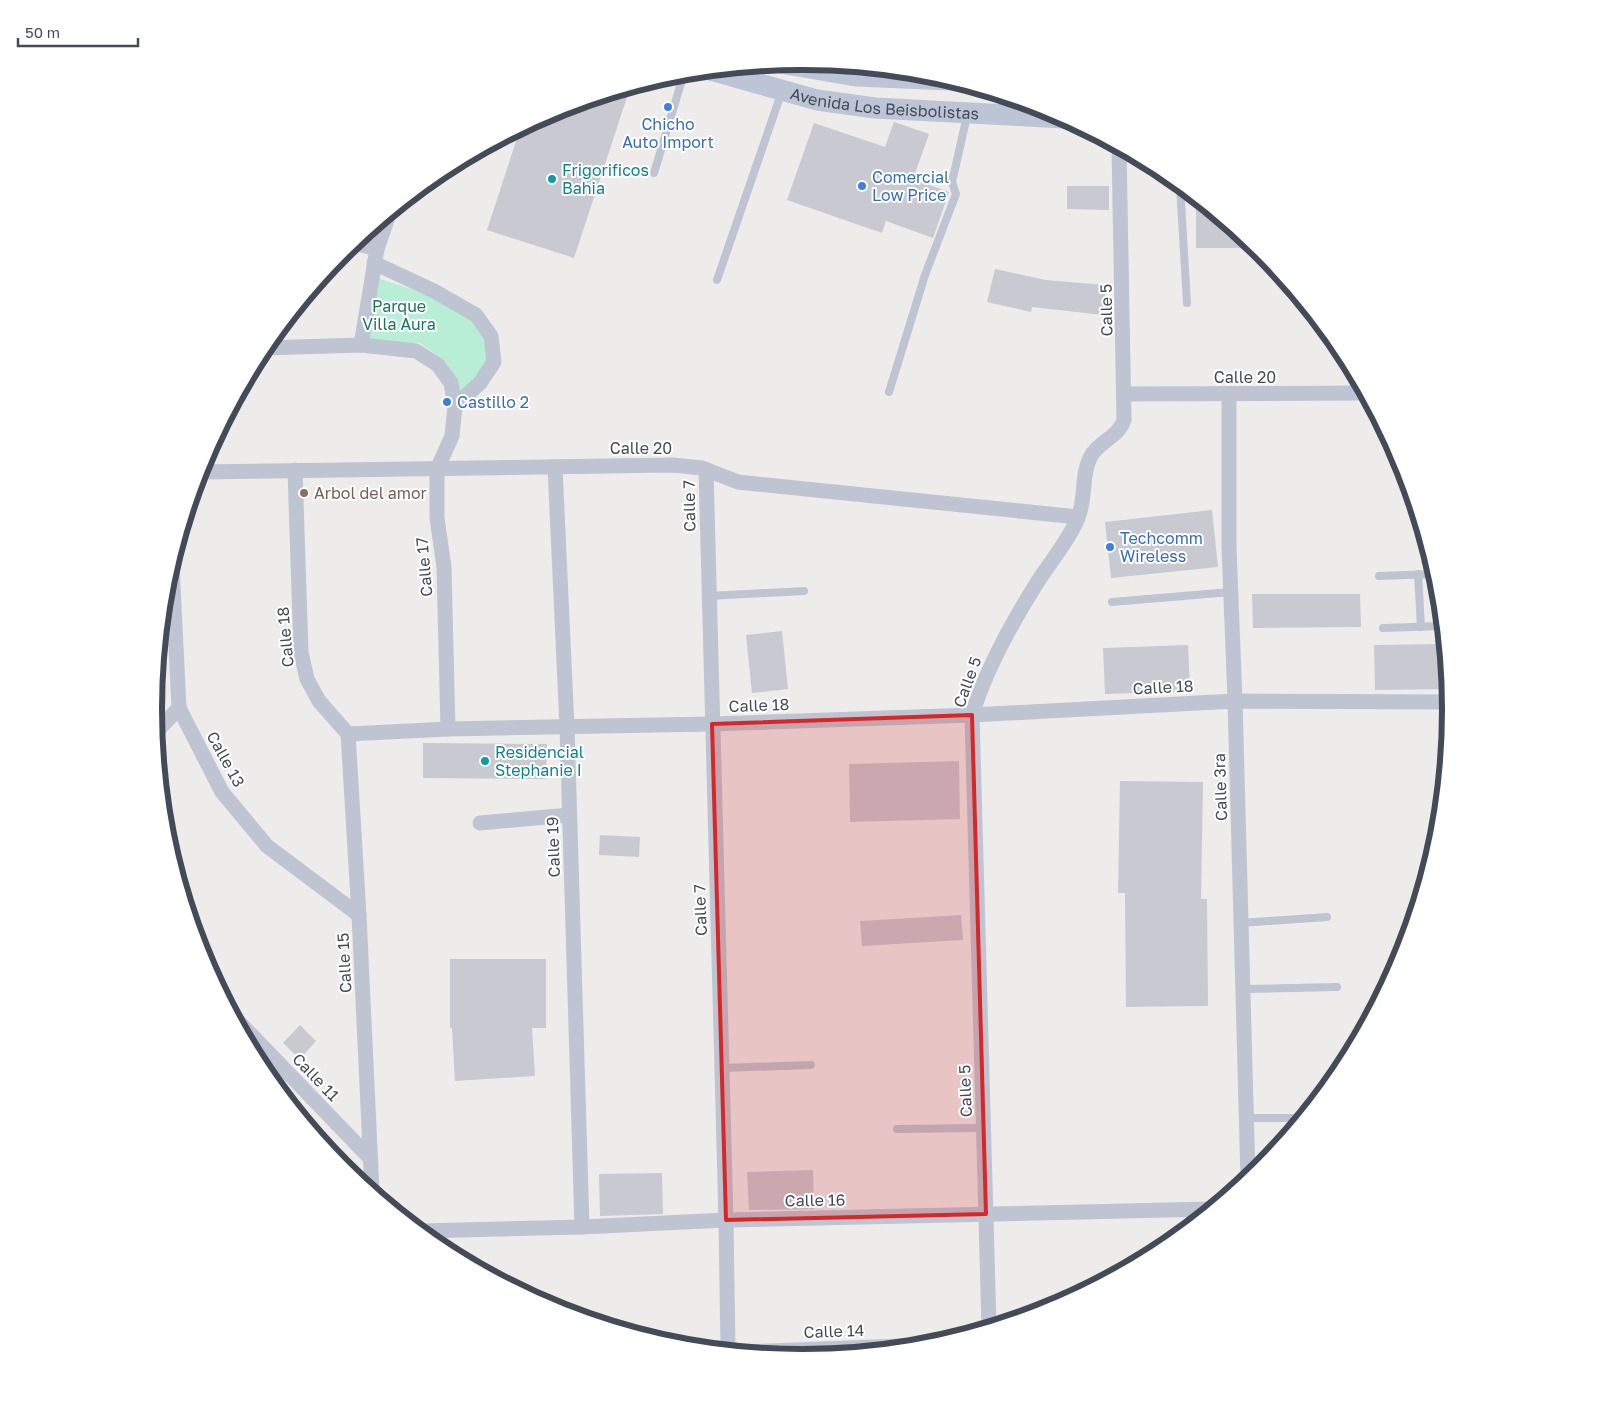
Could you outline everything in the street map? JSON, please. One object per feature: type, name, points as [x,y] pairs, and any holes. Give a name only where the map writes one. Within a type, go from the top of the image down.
[{"type":"main road","name":"Avenida Los Beisbolistas","points":[[821,70],[856,76],[903,78]]},
{"type":"main road","name":"Avenida Los Beisbolistas","points":[[725,74],[817,100],[875,108],[1042,117]]},
{"type":"street","name":"Calle 5","points":[[989,1321],[972,715],[981,686],[995,657],[1035,586],[1078,518],[1088,460],[1093,452],[1117,434],[1122,426],[1125,394],[1119,154]]},
{"type":"street","points":[[275,348],[361,345],[375,256],[386,224]]},
{"type":"street","points":[[361,247],[476,315],[492,336],[494,362],[480,383],[455,406]]},
{"type":"street","name":"Calle 17","points":[[361,345],[416,351],[438,365],[451,383],[455,406],[452,436],[437,469],[437,518],[444,567],[448,729]]},
{"type":"street","name":"Calle 20","points":[[1125,394],[1358,393]]},
{"type":"street","name":"Calle 3ra","points":[[1229,394],[1231,592],[1248,1168]]},
{"type":"street","name":"Calle 20","points":[[208,472],[673,465],[706,470],[738,482],[1078,518]]},
{"type":"street","name":"Calle 19","points":[[555,467],[567,727],[582,1227]]},
{"type":"street","name":"Calle 18","points":[[295,470],[301,652],[307,679],[315,694],[348,734],[448,729],[712,724],[972,715],[1235,701],[1442,702]]},
{"type":"street","name":"Calle 7","points":[[706,470],[728,1345]]},
{"type":"street","name":"Calle 13","points":[[173,594],[179,708],[222,792],[267,846],[359,915]]},
{"type":"street","points":[[163,725],[179,708]]},
{"type":"street","name":"Calle 15","points":[[348,734],[359,915],[371,1182]]},
{"type":"street","points":[[480,823],[569,815]]},
{"type":"street","name":"Calle 11","points":[[254,1038],[370,1158]]},
{"type":"street","name":"Calle 16","points":[[432,1231],[582,1227],[726,1220],[1200,1209]]},
{"type":"lane","points":[[654,173],[682,81]]},
{"type":"lane","points":[[717,280],[782,91]]},
{"type":"lane","points":[[889,392],[925,275],[956,194],[952,182],[968,114]]},
{"type":"lane","points":[[1181,195],[1187,303]]},
{"type":"lane","points":[[1418,574],[1421,627]]},
{"type":"lane","points":[[1379,576],[1427,574]]},
{"type":"lane","points":[[709,596],[804,591]]},
{"type":"lane","points":[[1112,602],[1231,592]]},
{"type":"lane","points":[[1383,628],[1436,626]]},
{"type":"lane","points":[[1241,923],[1327,917]]},
{"type":"lane","points":[[1243,989],[1337,987]]},
{"type":"lane","points":[[722,1068],[811,1064]]},
{"type":"lane","points":[[1246,1118],[1294,1118]]},
{"type":"lane","points":[[897,1129],[984,1128]]},
{"type":"highlighted area","points":[[972,715],[986,1214],[726,1220],[712,724]]},
{"type":"green space","name":"Parque Villa Aura","points":[[375,277],[424,294],[459,311],[472,321],[482,334],[487,348],[487,360],[479,374],[460,393],[458,381],[446,362],[420,343],[368,345]]},
{"type":"building","name":"Frigorificos Bahia","points":[[628,94],[574,258],[487,230],[517,137],[596,104]]},
{"type":"building","name":"Comercial Low Price","points":[[894,122],[929,134],[913,179],[949,192],[933,238],[886,221],[882,233],[787,200],[814,123],[885,147]]},
{"type":"building","points":[[1067,186],[1109,186],[1109,210],[1067,209]]},
{"type":"building","points":[[1196,206],[1244,248],[1196,248]]},
{"type":"building","points":[[995,269],[1046,280],[1106,285],[1103,315],[1032,307],[1031,312],[987,302]]},
{"type":"building","points":[[1212,510],[1218,567],[1111,578],[1105,522]]},
{"type":"building","points":[[1252,594],[1360,594],[1361,627],[1253,628]]},
{"type":"building","points":[[782,631],[788,689],[752,693],[746,635]]},
{"type":"building","points":[[1438,644],[1441,689],[1375,690],[1374,645]]},
{"type":"building","points":[[1188,645],[1190,691],[1105,694],[1103,648]]},
{"type":"building","name":"Residencial Stephanie I","points":[[423,743],[547,744],[546,779],[423,778]]},
{"type":"building","points":[[959,761],[960,819],[850,822],[849,764]]},
{"type":"building","points":[[1120,781],[1203,782],[1201,899],[1207,899],[1208,1006],[1126,1007],[1125,893],[1118,893]]},
{"type":"building","points":[[600,835],[640,837],[639,857],[599,855]]},
{"type":"building","points":[[961,915],[963,940],[862,946],[860,921]]},
{"type":"building","points":[[450,959],[546,959],[546,1028],[532,1028],[535,1076],[455,1081],[452,1028],[450,1028]]},
{"type":"building","points":[[300,1025],[316,1041],[300,1059],[283,1043]]},
{"type":"building","points":[[813,1170],[814,1209],[749,1210],[747,1172]]},
{"type":"building","points":[[662,1173],[663,1214],[600,1216],[599,1174]]},
{"type":"place","name":"Chicho Auto Import","points":[[668,107]]},
{"type":"place","name":"Frigorificos Bahia","points":[[552,179]]},
{"type":"place","name":"Comercial Low Price","points":[[862,186]]},
{"type":"place","name":"Castillo 2","points":[[447,402]]},
{"type":"place","name":"Arbol del amor","points":[[304,493]]},
{"type":"place","name":"Techcomm Wireless","points":[[1110,547]]},
{"type":"place","name":"Residencial Stephanie I","points":[[485,761]]}]
